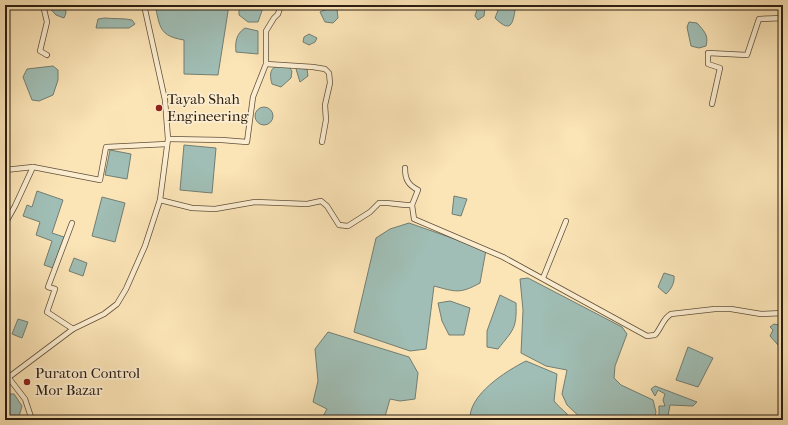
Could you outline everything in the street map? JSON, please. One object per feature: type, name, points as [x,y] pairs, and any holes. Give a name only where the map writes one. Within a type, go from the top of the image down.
[{"type":"street","points":[[43,5],[47,22],[40,51],[47,56]]},
{"type":"street","points":[[32,420],[25,400],[7,378],[73,329],[104,314],[117,304],[126,289],[145,246],[160,200],[167,142],[165,100],[144,5]]},
{"type":"street","points":[[5,170],[33,167],[100,180],[106,147],[167,142],[222,140],[247,142],[252,97],[266,64],[266,31],[278,14],[280,5]]},
{"type":"street","points":[[712,104],[720,68],[707,64],[708,53],[747,54],[759,19],[783,18]]},
{"type":"street","points":[[266,64],[313,67],[325,69],[329,73],[330,82],[325,105],[326,120],[322,142]]},
{"type":"street","points":[[5,224],[16,206],[33,167]]},
{"type":"street","points":[[405,168],[405,177],[410,186],[418,190],[412,205],[413,218],[415,220],[503,257],[651,336],[660,329],[665,319],[671,314],[688,314],[715,309],[731,309],[761,314],[783,313]]},
{"type":"street","points":[[160,200],[192,208],[215,209],[255,202],[307,204],[321,201],[327,206],[339,225],[348,226],[370,212],[379,203],[392,202],[405,206],[412,205]]},
{"type":"street","points":[[543,278],[566,221]]},
{"type":"street","points":[[72,223],[48,287],[55,289],[47,312],[73,329]]},
{"type":"water","points":[[47,5],[65,5],[66,13],[64,18],[56,15]]},
{"type":"water","points":[[155,5],[229,5],[218,75],[184,74],[184,40],[165,33],[160,25]]},
{"type":"water","points":[[239,5],[264,5],[258,22],[248,22],[239,15]]},
{"type":"water","points":[[483,5],[485,7],[484,16],[478,20],[475,16],[478,6]]},
{"type":"water","points":[[500,5],[516,5],[513,20],[509,26],[505,26],[495,18]]},
{"type":"water","points":[[327,9],[337,9],[338,18],[333,23],[325,22],[320,12]]},
{"type":"water","points":[[98,19],[129,19],[135,24],[129,28],[96,28]]},
{"type":"water","points":[[689,22],[697,23],[704,31],[707,39],[706,46],[699,48],[691,46],[687,27]]},
{"type":"water","points":[[245,28],[258,31],[258,54],[236,52],[237,38]]},
{"type":"water","points":[[309,34],[317,38],[315,42],[309,45],[303,42],[304,37]]},
{"type":"water","points":[[53,66],[58,70],[58,80],[53,95],[39,101],[32,100],[23,77],[27,69]]},
{"type":"water","points":[[276,66],[289,67],[292,71],[291,78],[281,87],[272,84],[271,81],[271,72]]},
{"type":"water","points":[[296,69],[307,69],[308,76],[300,82]]},
{"type":"water","points":[[260,107],[268,107],[273,112],[271,123],[268,125],[260,125],[255,120],[255,112]]},
{"type":"water","points":[[184,145],[216,148],[212,193],[180,190]]},
{"type":"water","points":[[110,150],[131,154],[127,179],[105,175]]},
{"type":"water","points":[[37,191],[63,200],[52,233],[64,237],[53,268],[44,265],[52,241],[36,235],[40,222],[23,216],[27,205],[32,207]]},
{"type":"water","points":[[454,196],[467,199],[461,216],[452,214]]},
{"type":"water","points":[[102,197],[125,203],[115,242],[92,236]]},
{"type":"water","points":[[409,223],[486,250],[480,283],[458,291],[434,286],[426,349],[410,351],[354,332],[376,238],[390,229]]},
{"type":"water","points":[[74,258],[87,263],[83,276],[69,271]]},
{"type":"water","points":[[664,273],[674,276],[672,286],[666,294],[658,287]]},
{"type":"water","points":[[528,278],[622,327],[627,334],[615,366],[614,378],[621,385],[653,400],[656,412],[654,420],[583,420],[567,405],[562,394],[567,370],[546,366],[521,353],[523,310],[520,279]]},
{"type":"water","points":[[500,295],[516,303],[516,318],[513,329],[498,349],[487,347],[487,331]]},
{"type":"water","points":[[450,301],[470,308],[464,335],[449,335],[442,321],[438,303]]},
{"type":"water","points":[[18,319],[28,322],[22,338],[12,334]]},
{"type":"water","points":[[774,324],[783,326],[783,340],[778,345],[770,336],[773,330],[770,327]]},
{"type":"water","points":[[328,332],[409,357],[418,373],[415,399],[400,401],[390,399],[384,420],[321,420],[327,409],[313,402],[318,381],[315,349]]},
{"type":"water","points":[[688,347],[713,358],[698,387],[676,380]]},
{"type":"water","points":[[526,361],[557,374],[554,401],[572,420],[470,420],[471,411],[475,402],[482,393],[499,377]]},
{"type":"water","points":[[655,386],[697,402],[693,406],[670,405],[668,416],[670,420],[659,420],[659,406],[665,406],[663,400],[665,394],[658,390],[655,396],[651,389]]},
{"type":"water","points":[[9,394],[14,394],[22,406],[18,420],[5,420],[5,397]]},
{"type":"place","name":"Tayab Shah Engineering","points":[[159,108]]},
{"type":"place","name":"Puraton Control Mor Bazar","points":[[27,382]]}]
